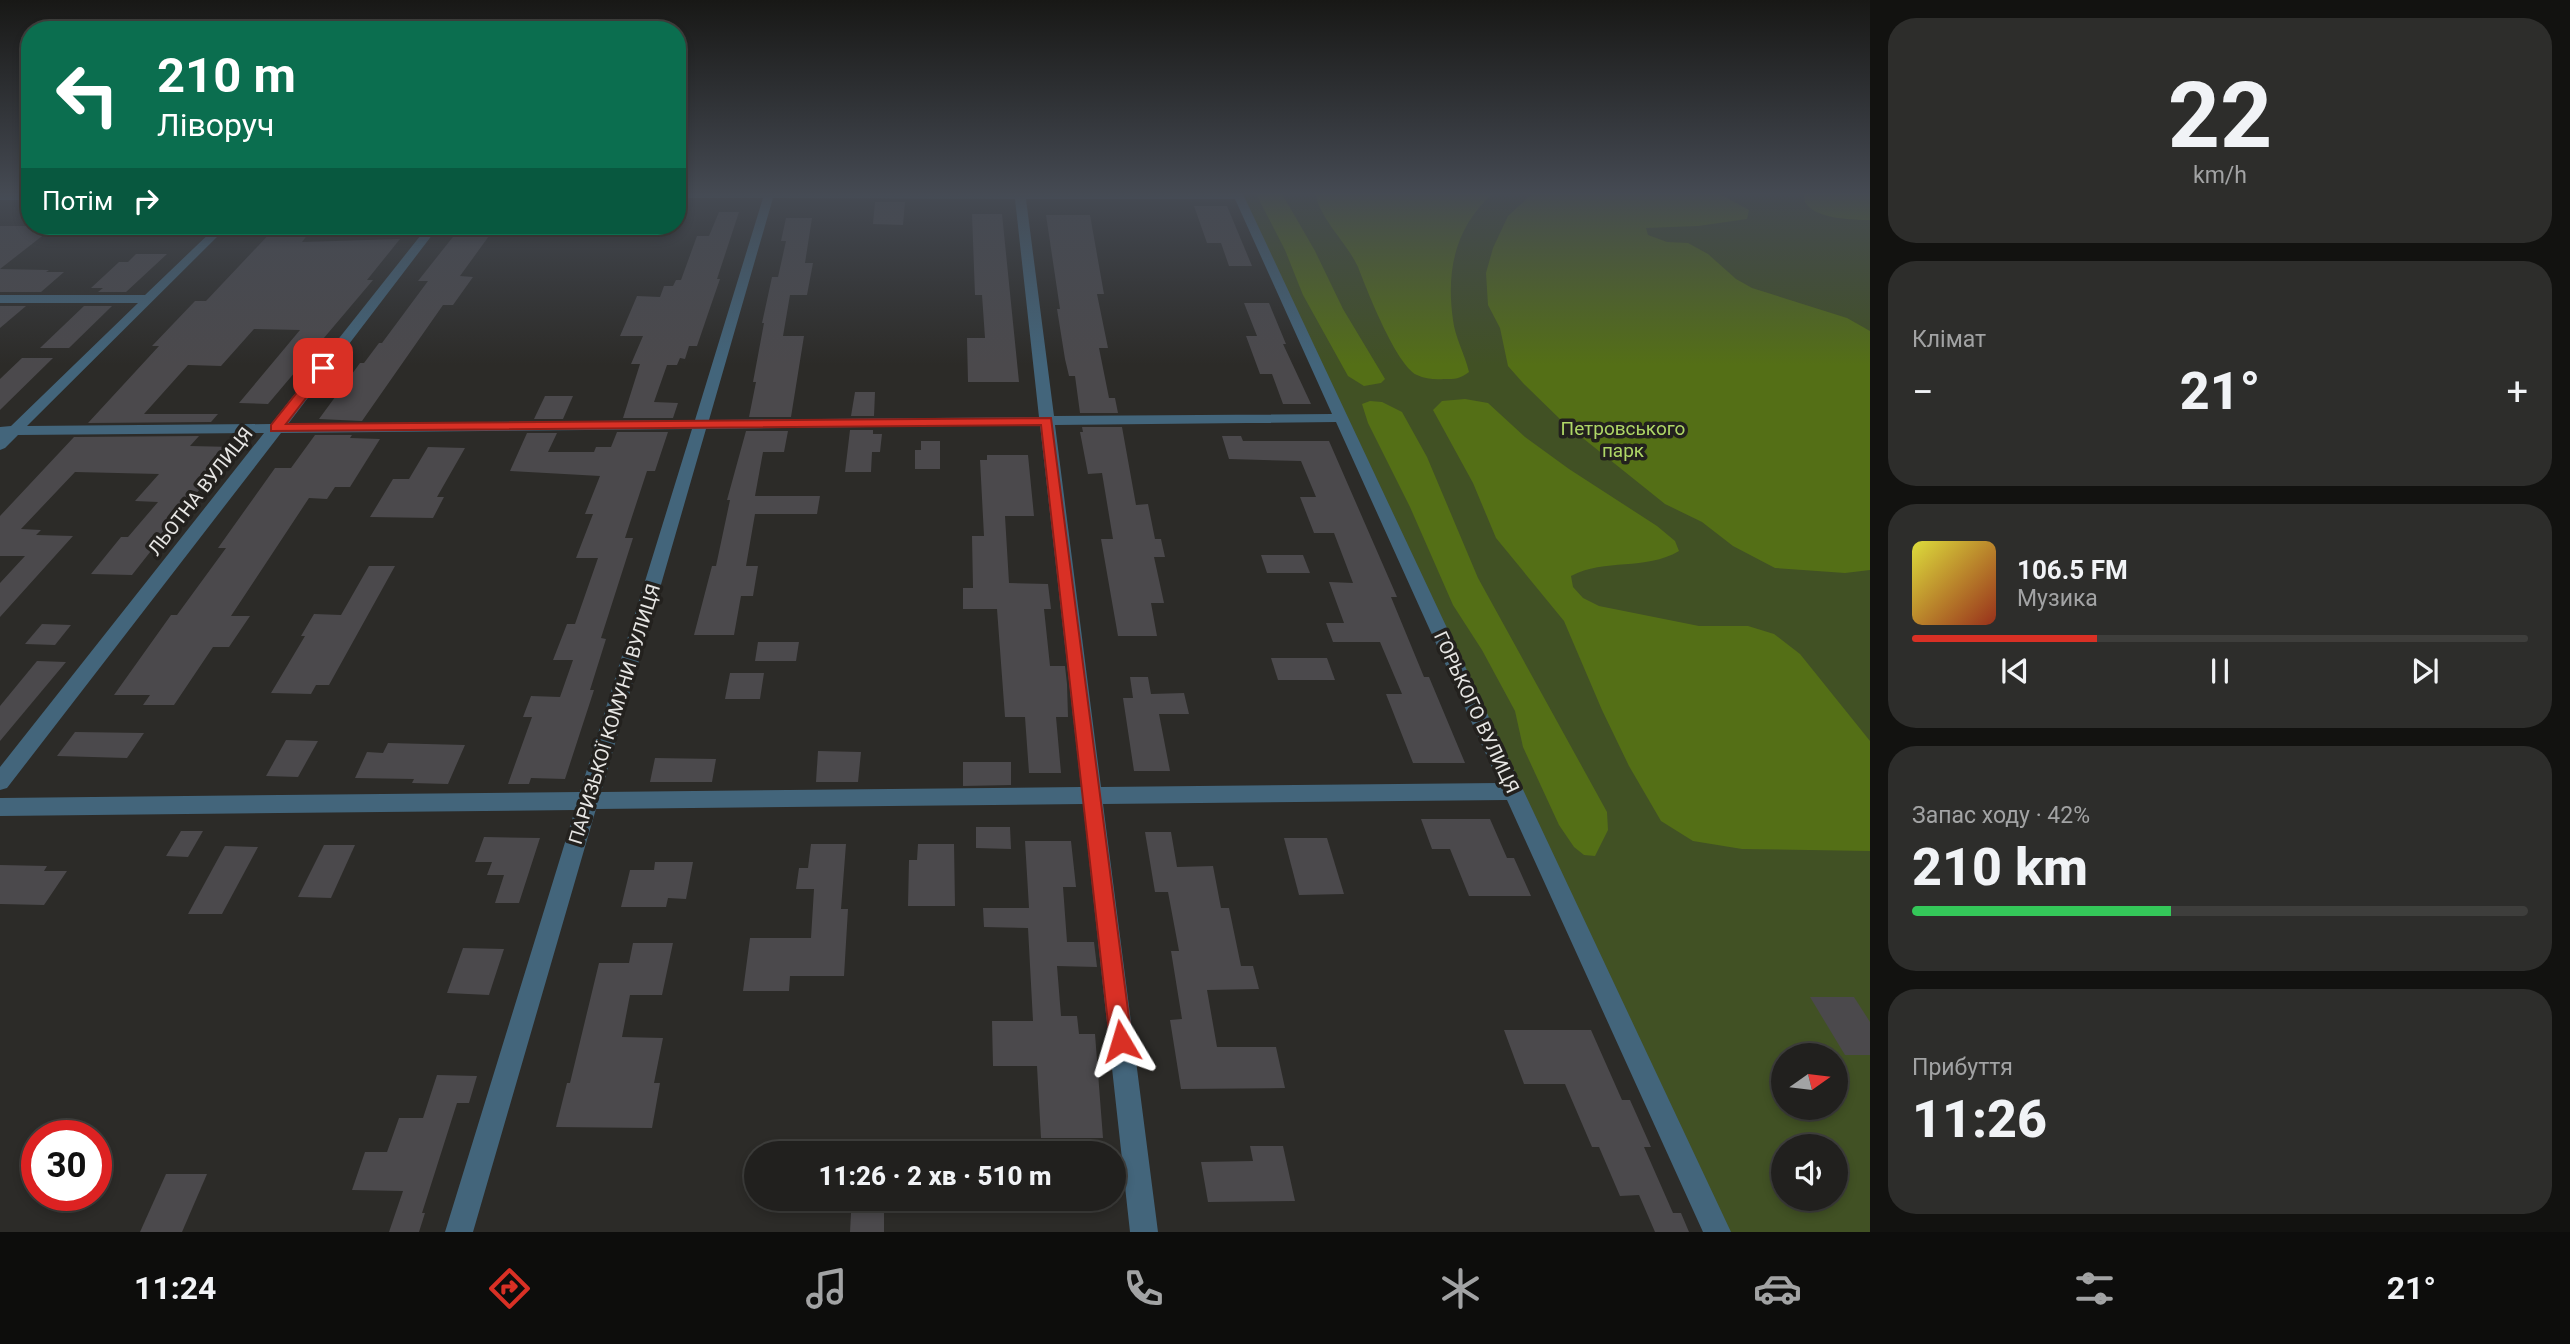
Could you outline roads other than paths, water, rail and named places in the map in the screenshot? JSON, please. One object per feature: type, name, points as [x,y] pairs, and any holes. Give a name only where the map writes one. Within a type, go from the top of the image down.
[{"type":"street","points":[[0,445],[7,431],[199,249]]},
{"type":"street","name":"ЛЬОТНА ВУЛИЦЯ","points":[[0,782],[415,249]]},
{"type":"street","name":"ПАРИЗЬКОЇ КОМУНИ ВУЛИЦЯ","points":[[459,1232],[753,249]]},
{"type":"street","points":[[1027,249],[1144,1232]]},
{"type":"street","name":"ГОРЬКОГО ВУЛИЦЯ","points":[[1264,249],[1717,1232]]},
{"type":"street","points":[[0,299],[148,299]]},
{"type":"street","points":[[7,431],[1341,418]]},
{"type":"street","points":[[0,807],[1514,791]]},
{"type":"park label","name":"Петровського парк","points":[[1623,439]]}]
